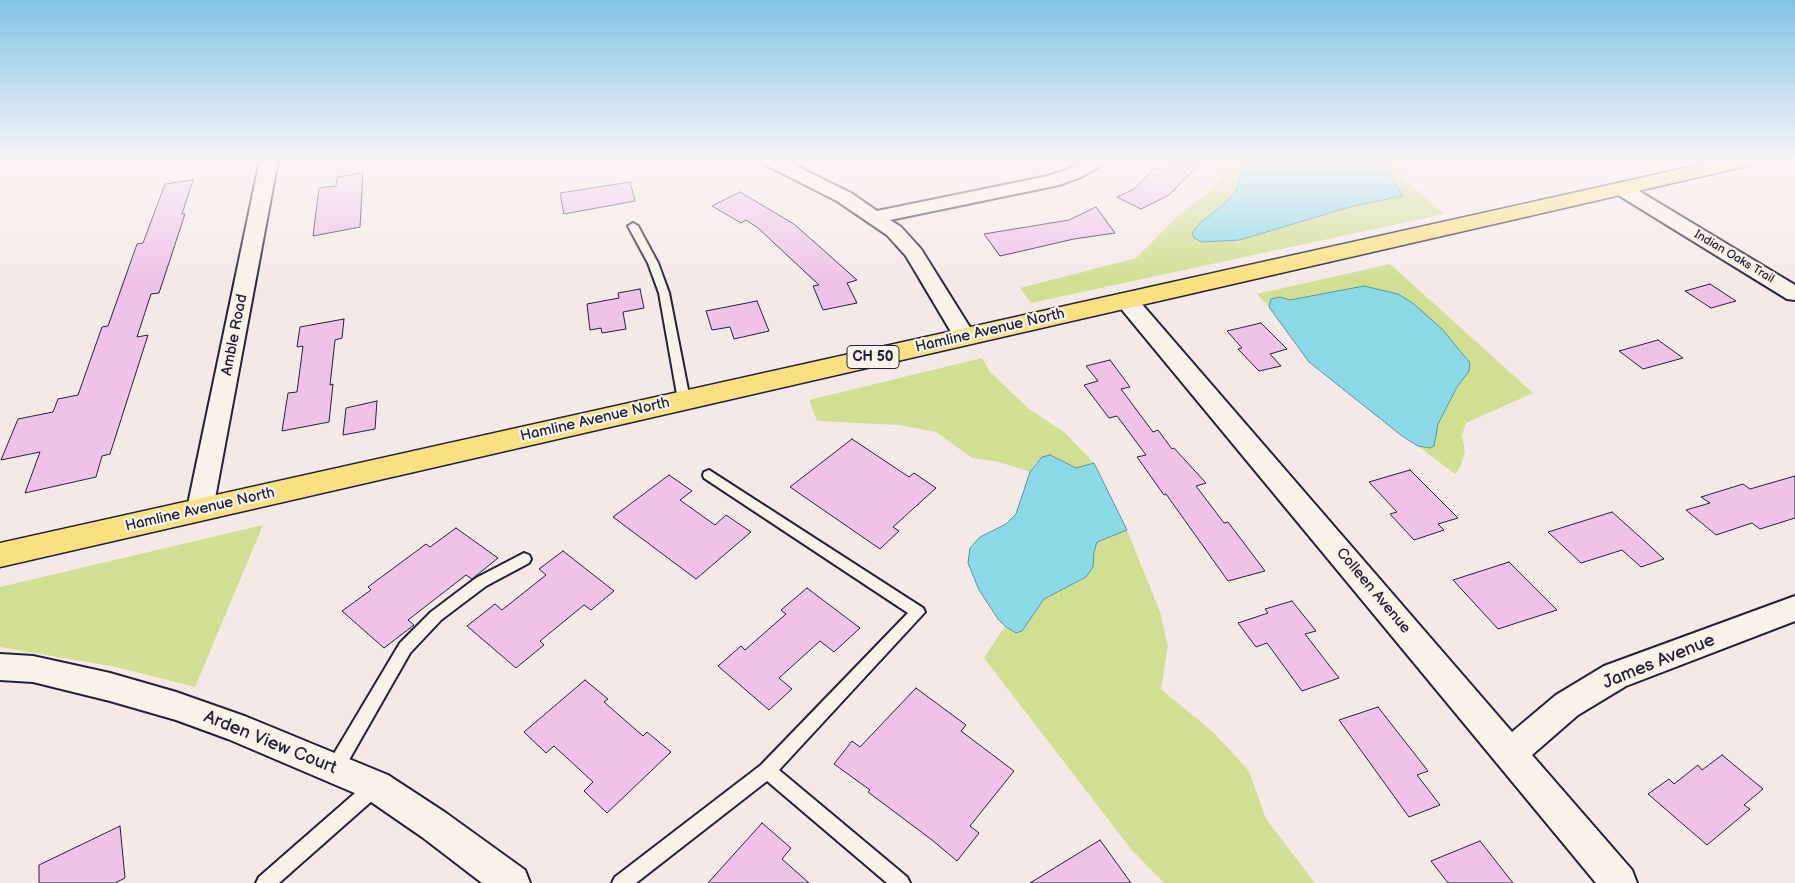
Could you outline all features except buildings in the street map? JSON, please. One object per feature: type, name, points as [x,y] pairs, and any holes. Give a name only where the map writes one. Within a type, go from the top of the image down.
[{"type":"main road","name":"Hamline Avenue North","points":[[0,555],[1567,201]]},
{"type":"street","name":"Amble Road","points":[[200,510],[261,201]]},
{"type":"street","points":[[851,201],[894,231],[914,254],[965,337]]},
{"type":"street","points":[[875,217],[953,201]]},
{"type":"street","name":"Indian Oaks Trail","points":[[1642,201],[1795,294]]},
{"type":"street","name":"Colleen Avenue","points":[[1126,300],[1620,883]]},
{"type":"street","name":"James Avenue","points":[[1510,754],[1567,705],[1615,676],[1795,608]]},
{"type":"street","name":"Arden View Court","points":[[0,667],[32,669],[110,687],[176,706],[236,727],[335,768],[376,786],[434,825],[512,883]]},
{"type":"lane","points":[[633,226],[653,263],[664,293],[684,400]]},
{"type":"lane","points":[[621,883],[767,771],[918,612],[709,475]]},
{"type":"lane","points":[[335,768],[405,648],[436,616],[481,582],[524,558]]},
{"type":"lane","points":[[767,771],[901,883]]},
{"type":"lane","points":[[265,883],[376,786]]},
{"type":"green space","points":[[1197,201],[1226,201],[1200,223],[1353,206],[1376,201],[1430,201],[1444,214],[1031,303],[1020,288],[1136,258],[1181,213]]},
{"type":"green space","points":[[1390,264],[1533,393],[1466,423],[1462,435],[1465,452],[1461,465],[1455,474],[1418,446],[1430,448],[1436,441],[1437,424],[1457,387],[1464,379],[1364,286],[1290,300],[1280,297],[1271,299],[1269,307],[1257,294]]},
{"type":"green space","points":[[982,358],[990,372],[1029,409],[1064,432],[1094,463],[1076,468],[1050,455],[1035,463],[1030,472],[999,462],[972,458],[936,432],[899,425],[817,421],[809,400]]},
{"type":"green space","points":[[263,525],[195,687],[116,667],[0,647],[0,587]]},
{"type":"green space","points":[[1127,530],[1160,612],[1168,646],[1161,689],[1213,732],[1249,771],[1266,819],[1315,883],[1164,883],[1131,849],[984,658],[1005,626],[1016,633],[1022,631],[1044,599],[1086,577],[1093,567],[1097,542]]},
{"type":"water","points":[[1226,201],[1377,201],[1353,206],[1240,240],[1202,242],[1194,238],[1192,233],[1200,223]]},
{"type":"water","points":[[1364,286],[1398,294],[1414,304],[1442,329],[1470,363],[1469,371],[1457,387],[1438,424],[1434,446],[1430,448],[1418,446],[1402,436],[1309,362],[1269,307],[1271,299],[1280,297],[1290,300]]},
{"type":"water","points":[[1050,455],[1076,468],[1094,463],[1127,530],[1097,542],[1093,567],[1086,577],[1044,599],[1022,631],[1016,633],[998,619],[979,590],[968,563],[970,548],[980,537],[1006,524],[1016,514],[1030,472],[1042,457]]}]
